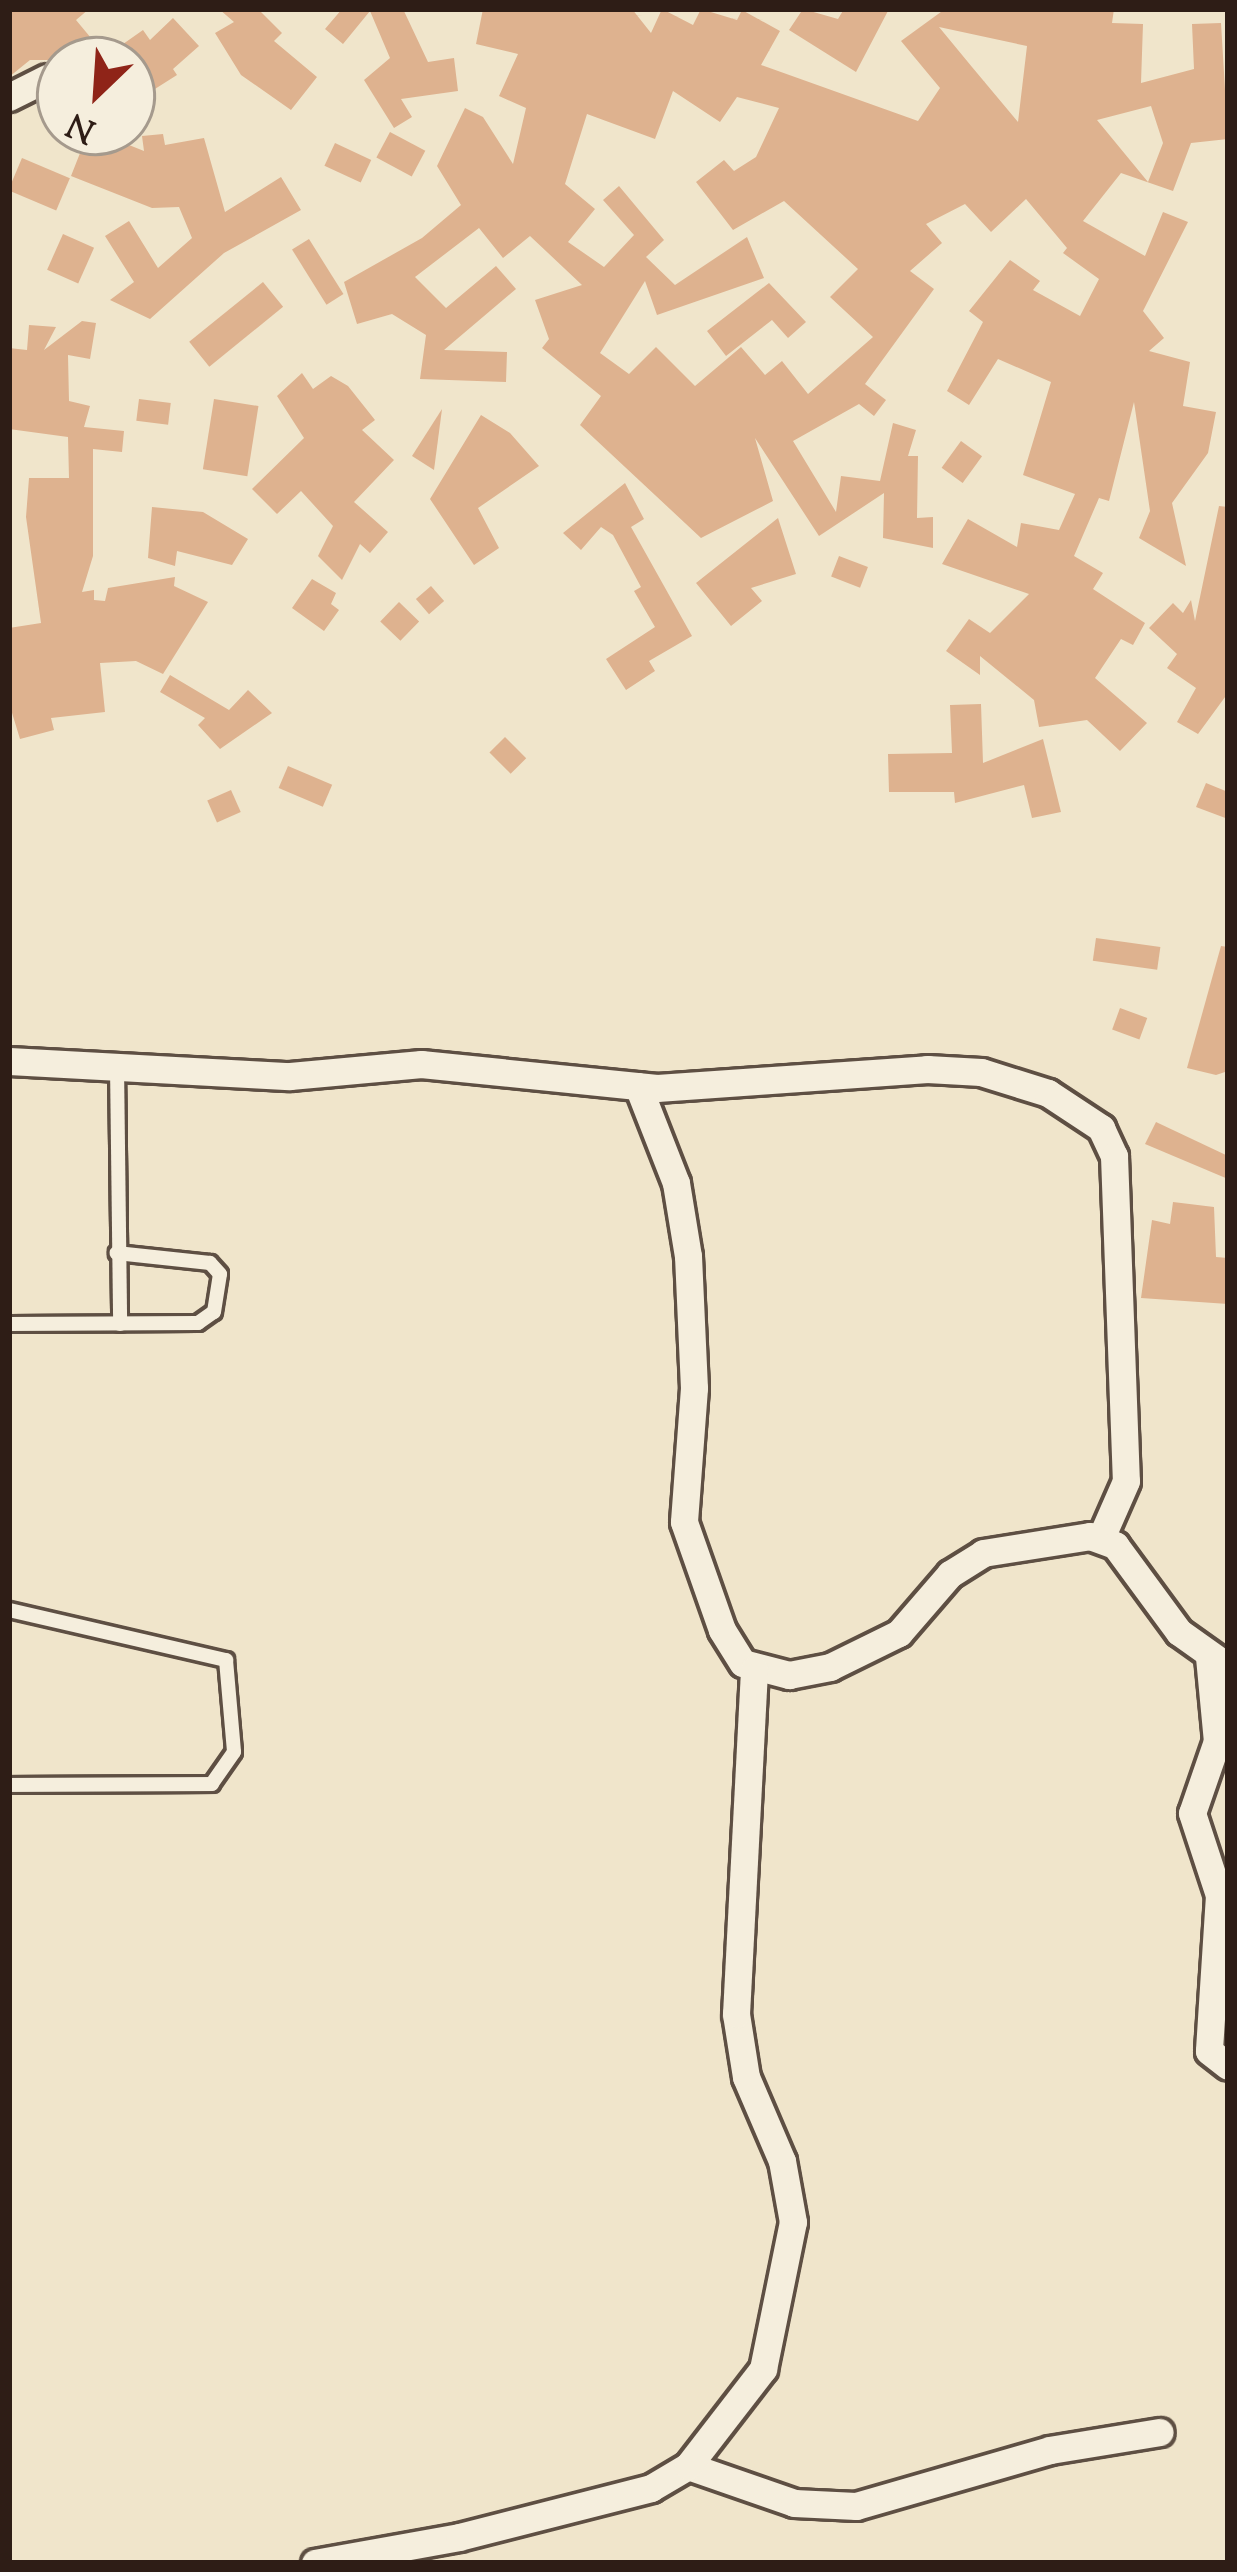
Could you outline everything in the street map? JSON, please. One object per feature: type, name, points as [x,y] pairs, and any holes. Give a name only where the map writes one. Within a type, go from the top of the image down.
[{"type":"street","points":[[9,97],[36,83]]},
{"type":"street","points":[[9,1061],[117,1063],[290,1076],[421,1064],[638,1086],[872,1070],[981,1072],[1048,1093],[1102,1128],[1114,1156],[1126,1481],[1101,1538]]},
{"type":"street","points":[[315,2563],[552,2514],[652,2488],[688,2466],[764,2369],[793,2222],[782,2161],[746,2077],[736,2014],[754,1669],[722,1630],[684,1522],[694,1388],[688,1256],[676,1183],[638,1086]]},
{"type":"street","points":[[1101,1538],[1218,1662],[1217,1741],[1192,1813],[1219,1895],[1209,2051],[1228,2066]]},
{"type":"street","points":[[754,1669],[809,1674],[882,1644],[950,1574],[983,1553],[1101,1538]]},
{"type":"street","points":[[688,2466],[794,2503],[856,2506],[1050,2450],[1160,2432]]},
{"type":"lane","points":[[117,1063],[120,1324]]},
{"type":"lane","points":[[9,1324],[198,1323],[214,1312],[221,1285],[216,1268],[193,1257],[117,1252]]},
{"type":"lane","points":[[9,1610],[226,1660],[234,1752],[212,1784],[9,1785]]},
{"type":"building","points":[[9,9],[89,9],[76,20],[89,36],[36,36],[36,60],[9,77]]},
{"type":"building","points":[[219,9],[258,9],[282,33],[274,41],[317,77],[291,110],[241,75],[215,33],[234,22]]},
{"type":"building","points":[[342,9],[403,9],[428,62],[454,58],[458,91],[401,99],[412,117],[394,128],[364,80],[390,58],[370,11],[343,44],[325,29]]},
{"type":"building","points":[[483,9],[632,9],[651,33],[662,9],[693,25],[701,9],[737,20],[742,10],[780,31],[761,65],[918,121],[940,88],[901,41],[945,9],[1114,9],[1112,23],[1143,24],[1141,83],[1194,69],[1192,24],[1221,23],[1228,139],[1191,143],[1173,191],[1121,173],[1083,221],[1145,256],[1163,212],[1188,222],[1143,311],[1164,338],[1149,351],[1190,362],[1183,406],[1216,412],[1208,453],[1172,503],[1186,566],[1139,538],[1150,511],[1134,402],[1109,501],[1099,498],[1074,556],[1103,573],[1093,589],[1145,623],[1133,645],[1121,639],[1095,678],[1147,723],[1120,751],[1087,720],[1039,727],[1034,700],[980,656],[980,675],[946,651],[969,619],[990,633],[1029,594],[942,564],[968,519],[1017,547],[1021,523],[1059,530],[1075,494],[1023,475],[1051,382],[998,359],[969,405],[947,391],[983,322],[969,311],[1010,260],[1040,281],[1033,290],[1080,316],[1099,279],[1063,253],[1067,248],[1026,199],[991,232],[965,204],[926,224],[942,243],[910,271],[934,289],[865,384],[886,400],[874,416],[859,404],[793,441],[836,512],[841,476],[880,481],[893,423],[916,430],[908,456],[918,456],[917,518],[933,517],[933,548],[883,538],[884,493],[819,536],[755,438],[773,501],[701,538],[580,425],[601,396],[542,348],[549,339],[535,300],[582,285],[530,236],[503,258],[479,228],[415,277],[446,308],[496,266],[516,289],[444,350],[507,352],[506,382],[420,379],[426,335],[392,314],[357,324],[344,282],[422,238],[461,205],[437,166],[465,108],[483,117],[513,164],[526,108],[499,96],[518,54],[476,44]],"holes":[[[939,27],[1027,46],[1018,122],[972,67]],[[673,91],[720,122],[737,97],[779,108],[756,157],[734,171],[724,160],[696,182],[733,230],[784,201],[858,269],[830,297],[873,337],[808,394],[782,361],[765,375],[741,347],[695,386],[656,347],[629,374],[600,353],[645,281],[657,315],[764,278],[747,237],[675,285],[646,257],[664,240],[619,186],[603,200],[634,235],[604,267],[568,242],[595,209],[565,184],[587,114],[655,139]],[[1151,106],[1163,143],[1148,182],[1097,120]]]},
{"type":"building","points":[[803,9],[838,19],[844,9],[889,9],[856,72],[789,30]]},
{"type":"building","points":[[173,18],[199,46],[173,69],[177,75],[156,88],[154,36]]},
{"type":"building","points":[[390,132],[425,151],[412,176],[376,158]]},
{"type":"building","points":[[163,134],[165,145],[204,138],[225,212],[281,177],[301,210],[224,253],[150,319],[110,300],[134,282],[105,236],[129,221],[158,268],[192,238],[179,207],[152,208],[71,176],[79,156],[156,156],[156,135]]},
{"type":"building","points":[[335,143],[371,160],[361,183],[324,166]]},
{"type":"building","points":[[22,158],[70,178],[56,211],[9,191]]},
{"type":"building","points":[[63,234],[94,248],[78,283],[47,270]]},
{"type":"building","points":[[309,239],[343,294],[326,305],[292,250]]},
{"type":"building","points":[[263,282],[283,307],[209,367],[189,342]]},
{"type":"building","points":[[769,283],[806,322],[788,338],[772,320],[726,356],[707,331]]},
{"type":"building","points":[[82,321],[96,323],[90,359],[68,355],[69,401],[90,406],[84,427],[124,431],[122,452],[93,449],[93,556],[82,592],[94,590],[94,600],[105,601],[108,588],[175,577],[174,586],[208,602],[163,674],[136,661],[100,663],[105,712],[51,718],[54,730],[20,739],[9,703],[9,628],[41,623],[26,517],[29,478],[69,478],[68,437],[9,429],[9,348],[27,350],[29,325],[56,327],[44,350]]},
{"type":"building","points":[[302,373],[313,389],[331,376],[348,386],[375,420],[362,430],[394,460],[354,502],[388,532],[370,553],[360,544],[342,580],[318,556],[333,526],[301,491],[277,514],[252,489],[304,438],[277,396]]},
{"type":"building","points":[[139,399],[171,403],[168,425],[136,421]]},
{"type":"building","points":[[214,399],[258,406],[247,476],[203,469]]},
{"type":"building","points":[[442,409],[434,470],[412,456]]},
{"type":"building","points":[[481,415],[510,433],[539,466],[478,508],[499,548],[474,565],[430,499]]},
{"type":"building","points":[[961,441],[982,456],[963,483],[942,468]]},
{"type":"building","points":[[625,483],[644,519],[631,527],[692,636],[649,661],[655,671],[626,690],[606,659],[655,627],[634,591],[641,587],[613,535],[601,527],[581,550],[563,533]]},
{"type":"building","points":[[1219,506],[1228,507],[1228,693],[1198,734],[1177,722],[1196,688],[1167,668],[1177,654],[1149,628],[1173,603],[1183,613],[1191,600],[1195,621]]},
{"type":"building","points":[[152,507],[203,512],[248,539],[232,565],[177,551],[175,566],[148,558]]},
{"type":"building","points":[[778,518],[796,574],[751,588],[762,601],[731,626],[696,583]]},
{"type":"building","points":[[839,556],[868,567],[860,588],[831,577]]},
{"type":"building","points":[[312,579],[336,593],[331,604],[339,610],[324,631],[292,608]]},
{"type":"building","points":[[431,586],[444,601],[429,614],[416,599]]},
{"type":"building","points":[[399,602],[419,621],[400,641],[380,621]]},
{"type":"building","points":[[170,675],[229,710],[248,690],[272,713],[220,749],[198,725],[205,718],[160,692]]},
{"type":"building","points":[[981,704],[983,763],[1043,739],[1061,812],[1032,818],[1024,785],[955,803],[954,792],[889,792],[888,754],[952,753],[950,705]]},
{"type":"building","points":[[505,737],[526,758],[511,774],[489,753]]},
{"type":"building","points":[[288,766],[332,785],[323,807],[279,788]]},
{"type":"building","points":[[1206,783],[1228,792],[1228,819],[1196,807]]},
{"type":"building","points":[[231,790],[241,812],[217,823],[207,801]]},
{"type":"building","points":[[1096,938],[1160,947],[1157,970],[1093,961]]},
{"type":"building","points":[[1221,946],[1228,947],[1228,1071],[1216,1075],[1187,1068]]},
{"type":"building","points":[[1120,1008],[1147,1018],[1139,1040],[1112,1030]]},
{"type":"building","points":[[1156,1122],[1228,1156],[1228,1179],[1145,1144]]},
{"type":"building","points":[[1173,1202],[1214,1207],[1216,1257],[1228,1258],[1228,1304],[1141,1298],[1152,1220],[1170,1224]]}]
